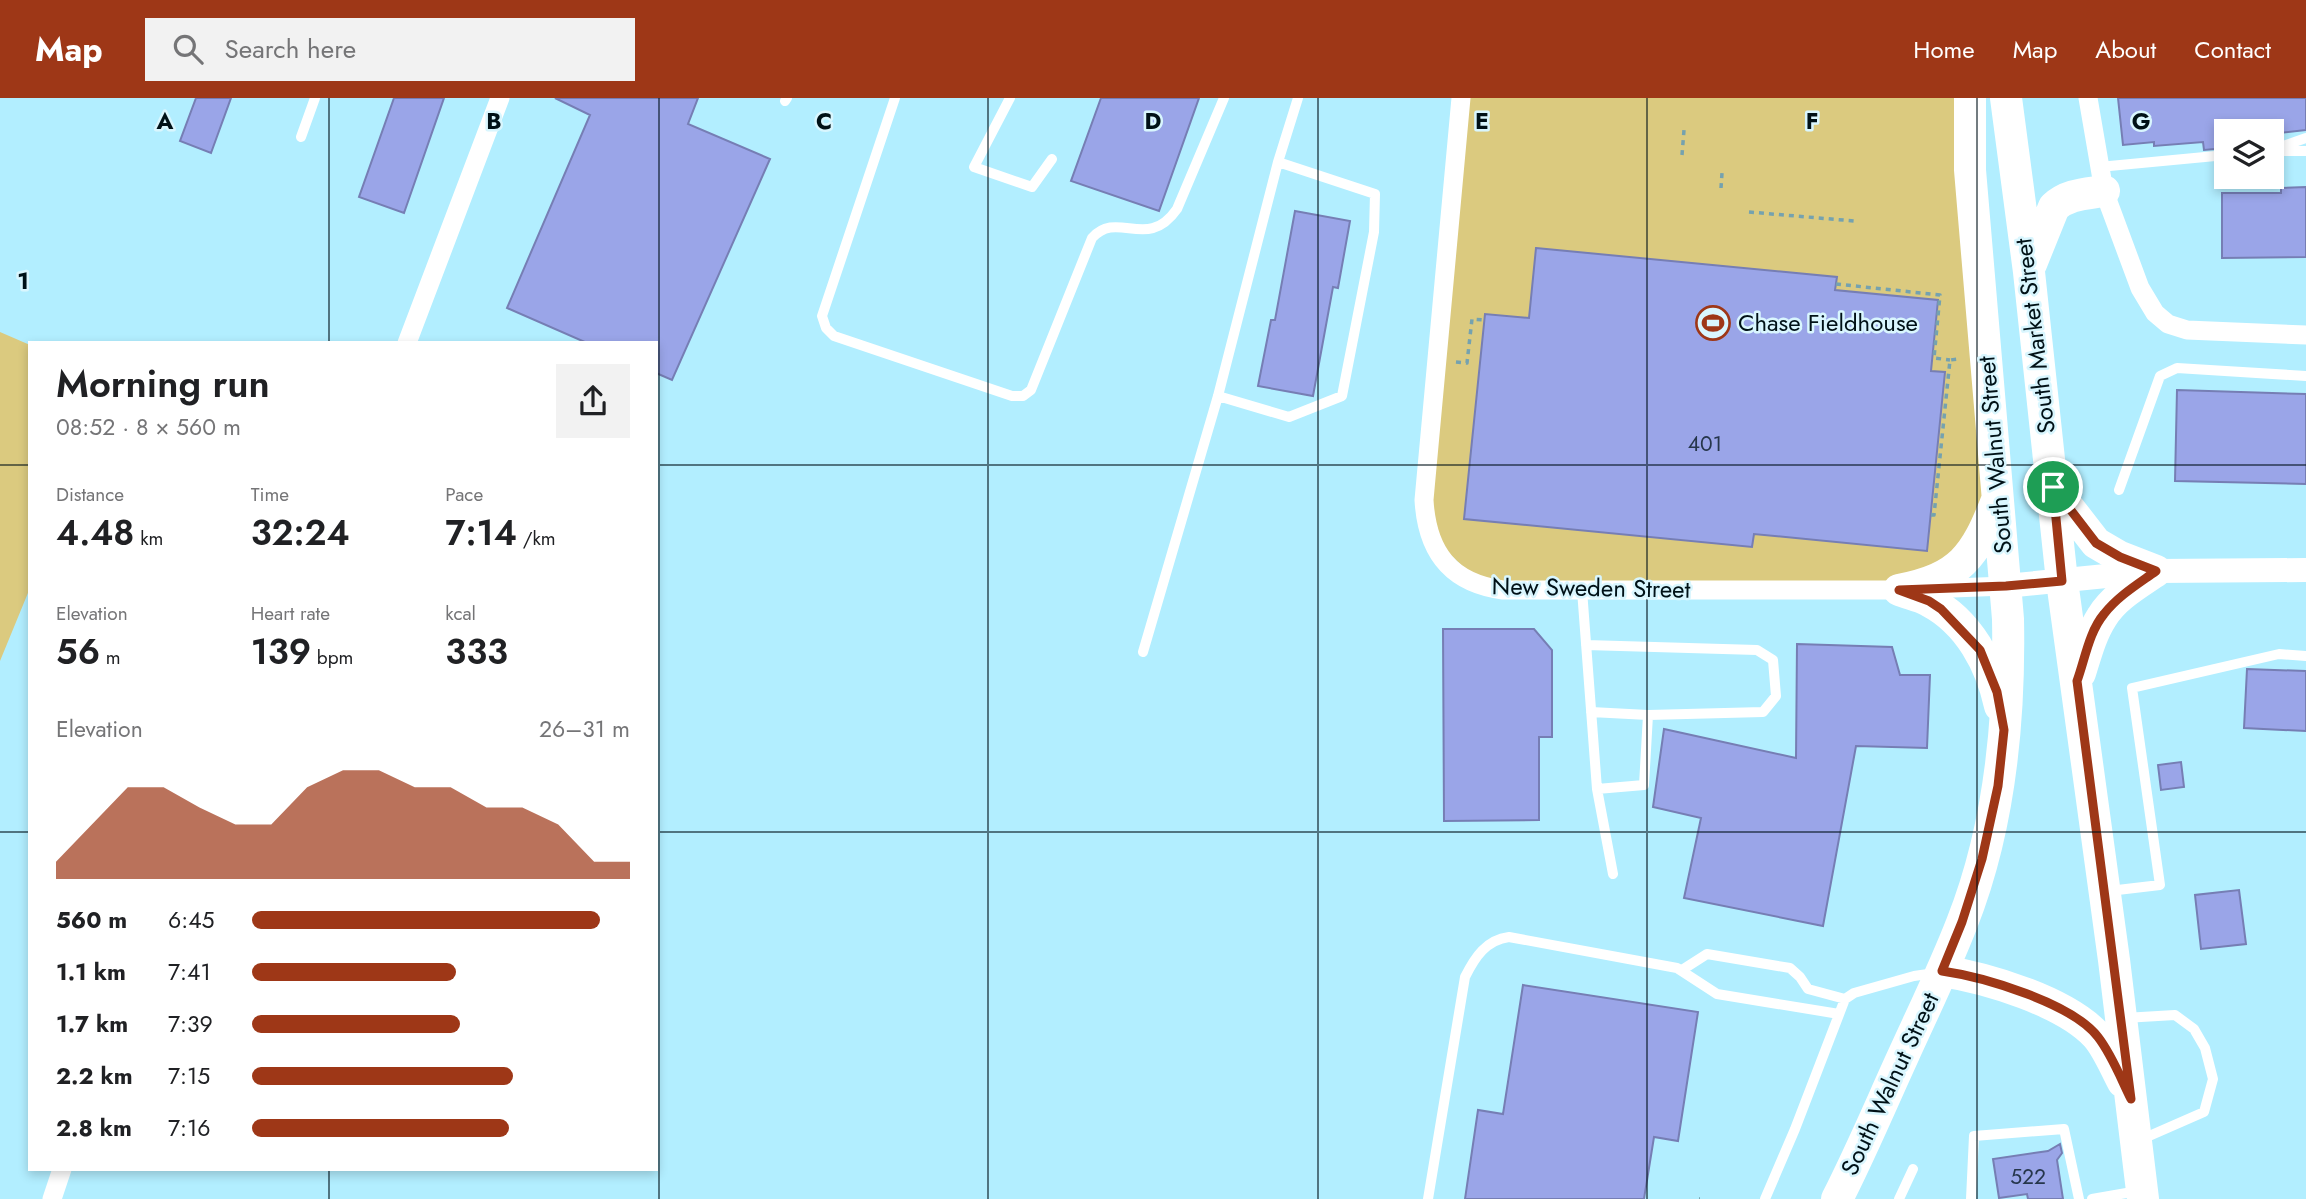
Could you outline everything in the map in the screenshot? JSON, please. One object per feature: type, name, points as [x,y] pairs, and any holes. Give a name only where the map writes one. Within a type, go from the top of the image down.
[{"type":"main road","name":"South Walnut Street","points":[[1837,1199],[1962,922],[1982,859],[1998,786],[2009,669],[2006,586],[1970,170],[1970,98]]},
{"type":"main road","name":"South Market Street","points":[[2006,98],[2029,272],[2062,581],[2105,892],[2142,1195]]},
{"type":"main road","points":[[2029,272],[2054,207],[2101,179]]},
{"type":"main road","points":[[2053,487],[2096,543],[2120,557],[2156,571]]},
{"type":"main road","points":[[1899,590],[1932,582],[1948,575],[1962,564],[1979,539],[1998,499]]},
{"type":"main road","points":[[2077,681],[2094,632],[2103,615],[2123,594],[2156,571]]},
{"type":"main road","points":[[1899,590],[1929,601],[1941,609],[1980,650],[1997,692],[2004,730]]},
{"type":"main road","points":[[1942,971],[1965,975],[2033,997],[2076,1018],[2098,1037],[2131,1099]]},
{"type":"street","points":[[408,341],[500,98]]},
{"type":"street","name":"New Sweden Street","points":[[1461,98],[1425,483],[1425,517],[1429,534],[1434,548],[1444,562],[1469,583],[1503,590],[1899,590],[2006,586]]},
{"type":"street","points":[[2088,98],[2101,179],[2140,288],[2154,313],[2168,324],[2187,330],[2306,335]]},
{"type":"street","points":[[2006,586],[2156,571],[2306,570]]},
{"type":"street","points":[[52,1199],[61,1171]]},
{"type":"lane","points":[[301,137],[315,98]]},
{"type":"lane","points":[[895,98],[822,316],[826,328],[834,336],[1012,396],[1023,396],[1031,390],[1092,238],[1099,230],[1110,226],[1148,230],[1169,222],[1178,209],[1224,98]]},
{"type":"lane","points":[[1010,98],[974,167],[1032,187],[1052,159]]},
{"type":"lane","points":[[1143,652],[1218,396],[1278,162],[1298,98]]},
{"type":"lane","points":[[2284,146],[2306,138]]},
{"type":"lane","points":[[2284,150],[2306,151]]},
{"type":"lane","points":[[2101,179],[2214,157]]},
{"type":"lane","points":[[1218,396],[1289,417],[1342,396],[1374,232],[1375,194],[1278,162]]},
{"type":"lane","points":[[2119,490],[2160,376],[2178,368],[2306,376]]},
{"type":"lane","points":[[1582,590],[1597,789],[1613,874]]},
{"type":"lane","points":[[1586,645],[1757,650],[1773,660],[1776,696],[1763,712],[1648,715],[1591,712]]},
{"type":"lane","points":[[2105,892],[2160,884],[2132,688],[2279,654],[2306,656]]},
{"type":"lane","points":[[1597,789],[1644,785],[1648,715]]},
{"type":"lane","points":[[1428,1199],[1462,989],[1470,967],[1483,949],[1499,939],[1509,937],[1682,970],[1717,994],[1839,1014]]},
{"type":"lane","points":[[1682,970],[1707,954],[1790,968],[1808,989],[1845,999]]},
{"type":"lane","points":[[1765,1199],[1796,1129],[1845,999],[1854,993],[1942,971]]},
{"type":"lane","points":[[2121,1019],[2175,1014],[2194,1028],[2205,1048],[2213,1079],[2204,1112],[2136,1141]]},
{"type":"lane","points":[[1971,1199],[1974,1136],[2064,1129],[2079,1199]]},
{"type":"lane","points":[[1899,1199],[1913,1169]]},
{"type":"lane","points":[[2092,1199],[2142,1195]]},
{"type":"path","points":[[1682,155],[1685,130]]},
{"type":"path","points":[[1721,188],[1722,173]]},
{"type":"path","points":[[1749,212],[1854,221]]},
{"type":"path","points":[[1836,284],[1940,295],[1934,358],[1959,359]]},
{"type":"path","points":[[1456,362],[1467,363],[1472,318],[1484,320]]},
{"type":"path","points":[[1931,515],[1934,515],[1950,360]]},
{"type":"shaded area","name":"Chase Fieldhouse","points":[[1461,98],[1971,98],[1998,499],[1932,582],[1485,588],[1429,534]]},
{"type":"shaded area","points":[[0,332],[28,344],[28,593],[0,661]]},
{"type":"building","points":[[196,98],[231,98],[211,153],[180,141]]},
{"type":"building","points":[[394,98],[444,98],[404,213],[359,197]]},
{"type":"building","points":[[555,98],[698,98],[688,124],[770,159],[672,380],[658,374],[658,341],[582,341],[507,308],[590,115]]},
{"type":"building","points":[[1101,98],[1199,98],[1159,211],[1071,181]]},
{"type":"building","points":[[2118,98],[2306,98],[2306,130],[2284,133],[2284,119],[2214,119],[2214,149],[2204,150],[2203,142],[2154,146],[2154,142],[2123,145]]},
{"type":"building","points":[[2306,187],[2306,257],[2222,258],[2222,193],[2281,193],[2284,188]]},
{"type":"building","points":[[1295,211],[1350,221],[1338,288],[1333,287],[1313,396],[1258,386],[1271,320],[1275,320]]},
{"type":"building","points":[[1536,248],[1837,277],[1835,290],[1938,300],[1931,371],[1945,372],[1927,551],[1754,534],[1752,547],[1464,519],[1485,314],[1529,318]]},
{"type":"building","points":[[2177,390],[2306,394],[2306,484],[2175,481]]},
{"type":"building","points":[[1443,629],[1534,629],[1552,650],[1552,737],[1539,737],[1539,820],[1444,821]]},
{"type":"building","points":[[1797,644],[1892,647],[1900,675],[1930,675],[1927,748],[1856,746],[1823,926],[1684,898],[1701,818],[1653,807],[1664,729],[1796,758]]},
{"type":"building","points":[[2247,669],[2306,671],[2306,731],[2244,728]]},
{"type":"building","points":[[2181,762],[2184,787],[2161,790],[2158,765]]},
{"type":"building","points":[[2239,890],[2246,944],[2201,949],[2195,895]]},
{"type":"building","points":[[1523,985],[1698,1012],[1678,1141],[1654,1137],[1644,1199],[1465,1199],[1478,1110],[1503,1114]]},
{"type":"building","points":[[2060,1144],[2062,1153],[2057,1160],[2063,1199],[2028,1199],[2027,1194],[1999,1198],[1993,1159],[2048,1151]]},
{"type":"place","name":"Chase Fieldhouse","points":[[1713,323]]},
{"type":"route","points":[[2053,487],[2096,543],[2120,557],[2156,571],[2123,594],[2103,615],[2094,632],[2077,681],[2131,1099],[2098,1037],[2076,1018],[2033,997],[1965,975],[1942,971],[1962,922],[1982,859],[1998,786],[2004,730],[1997,692],[1980,650],[1962,628],[1941,609],[1929,601],[1899,590],[2062,581],[2053,487]]}]
